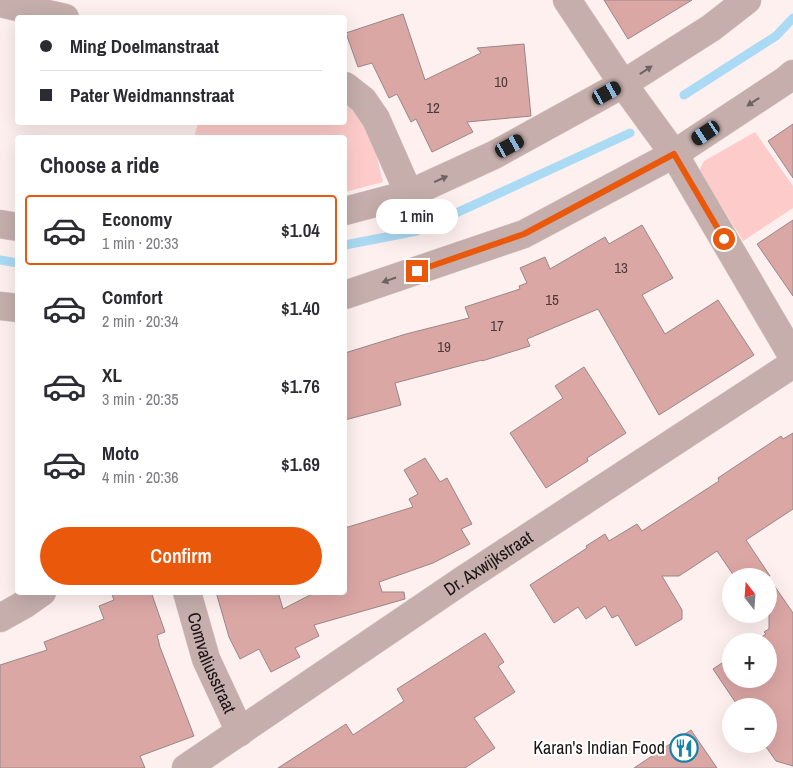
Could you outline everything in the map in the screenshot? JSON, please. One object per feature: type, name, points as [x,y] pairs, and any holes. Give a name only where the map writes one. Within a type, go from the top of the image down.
[{"type":"street","points":[[567,0],[623,84],[674,154],[793,357]]},
{"type":"street","points":[[347,210],[409,194],[494,155],[623,84],[711,28],[747,0]]},
{"type":"street","points":[[0,3],[52,15]]},
{"type":"street","points":[[347,294],[524,234],[674,154],[793,74]]},
{"type":"street","points":[[347,88],[363,100],[376,119],[409,194]]},
{"type":"street","points":[[0,224],[15,226]]},
{"type":"street","points":[[0,306],[15,308]]},
{"type":"street","name":"Dr. Axwijkstraat","points":[[186,768],[472,575],[793,364]]},
{"type":"street","points":[[0,618],[38,595]]},
{"type":"street","name":"Comvaliusstraat","points":[[188,595],[206,659],[240,732]]},
{"type":"shaded area","points":[[347,101],[369,124],[383,182],[347,191],[347,135],[195,135],[197,125],[347,125]]},
{"type":"shaded area","points":[[755,132],[793,186],[793,208],[743,241],[699,171],[704,161]]},
{"type":"building","points":[[604,0],[692,0],[628,39]]},
{"type":"building","points":[[403,14],[425,80],[481,53],[477,48],[524,44],[531,116],[467,122],[473,132],[432,152],[416,119],[411,122],[397,94],[389,98],[372,63],[358,67],[347,33]]},
{"type":"building","points":[[793,124],[793,178],[768,141]]},
{"type":"building","points":[[793,220],[793,296],[757,244]]},
{"type":"building","points":[[642,225],[673,278],[642,295],[665,334],[718,300],[754,355],[659,415],[598,309],[527,339],[530,346],[482,361],[395,383],[401,405],[347,419],[347,352],[406,334],[469,318],[465,307],[520,289],[519,286],[527,283],[520,268],[545,257],[550,269],[605,237],[609,244]]},
{"type":"building","points":[[584,367],[626,433],[587,458],[588,461],[546,488],[510,433],[563,398],[555,386]]},
{"type":"building","points":[[793,433],[793,509],[746,540],[765,568],[729,568],[717,551],[679,576],[662,576],[682,610],[682,619],[636,646],[618,615],[612,618],[605,606],[586,619],[578,607],[554,623],[530,585],[605,534],[609,541],[637,524],[642,531],[719,481],[718,478],[781,436],[783,439]]},
{"type":"building","points":[[425,458],[440,482],[447,478],[472,524],[461,529],[470,544],[433,563],[379,582],[382,592],[404,592],[405,599],[314,625],[319,636],[295,648],[300,657],[271,672],[259,649],[240,659],[229,637],[217,595],[279,595],[283,609],[310,595],[347,595],[347,527],[413,507],[409,499],[418,494],[404,470]]},
{"type":"building","points":[[778,591],[793,613],[793,766],[776,761],[770,753],[777,753],[777,698],[733,698],[726,688],[777,688],[777,633],[764,632],[769,629],[769,623],[778,622]]},
{"type":"building","points":[[112,595],[152,595],[165,632],[157,635],[160,647],[194,736],[140,756],[145,768],[0,768],[0,665],[47,650],[44,642],[104,619],[99,606],[114,600]]},
{"type":"building","points":[[485,633],[504,662],[498,666],[515,692],[474,718],[495,748],[465,768],[278,768],[346,724],[353,735],[404,701],[397,689]]},
{"type":"building","points":[[722,663],[722,682],[713,669]]},
{"type":"building","name":"Karan's Indian Food","points":[[691,730],[717,768],[634,768]]},
{"type":"waterway","points":[[684,95],[776,36],[793,18]]},
{"type":"waterway","points":[[347,245],[417,231],[630,133]]},
{"type":"waterway","points":[[0,260],[15,262]]},
{"type":"place","name":"Karan's Indian Food","points":[[684,748]]},
{"type":"route","points":[[417,271],[524,234],[674,154],[724,239]]}]
